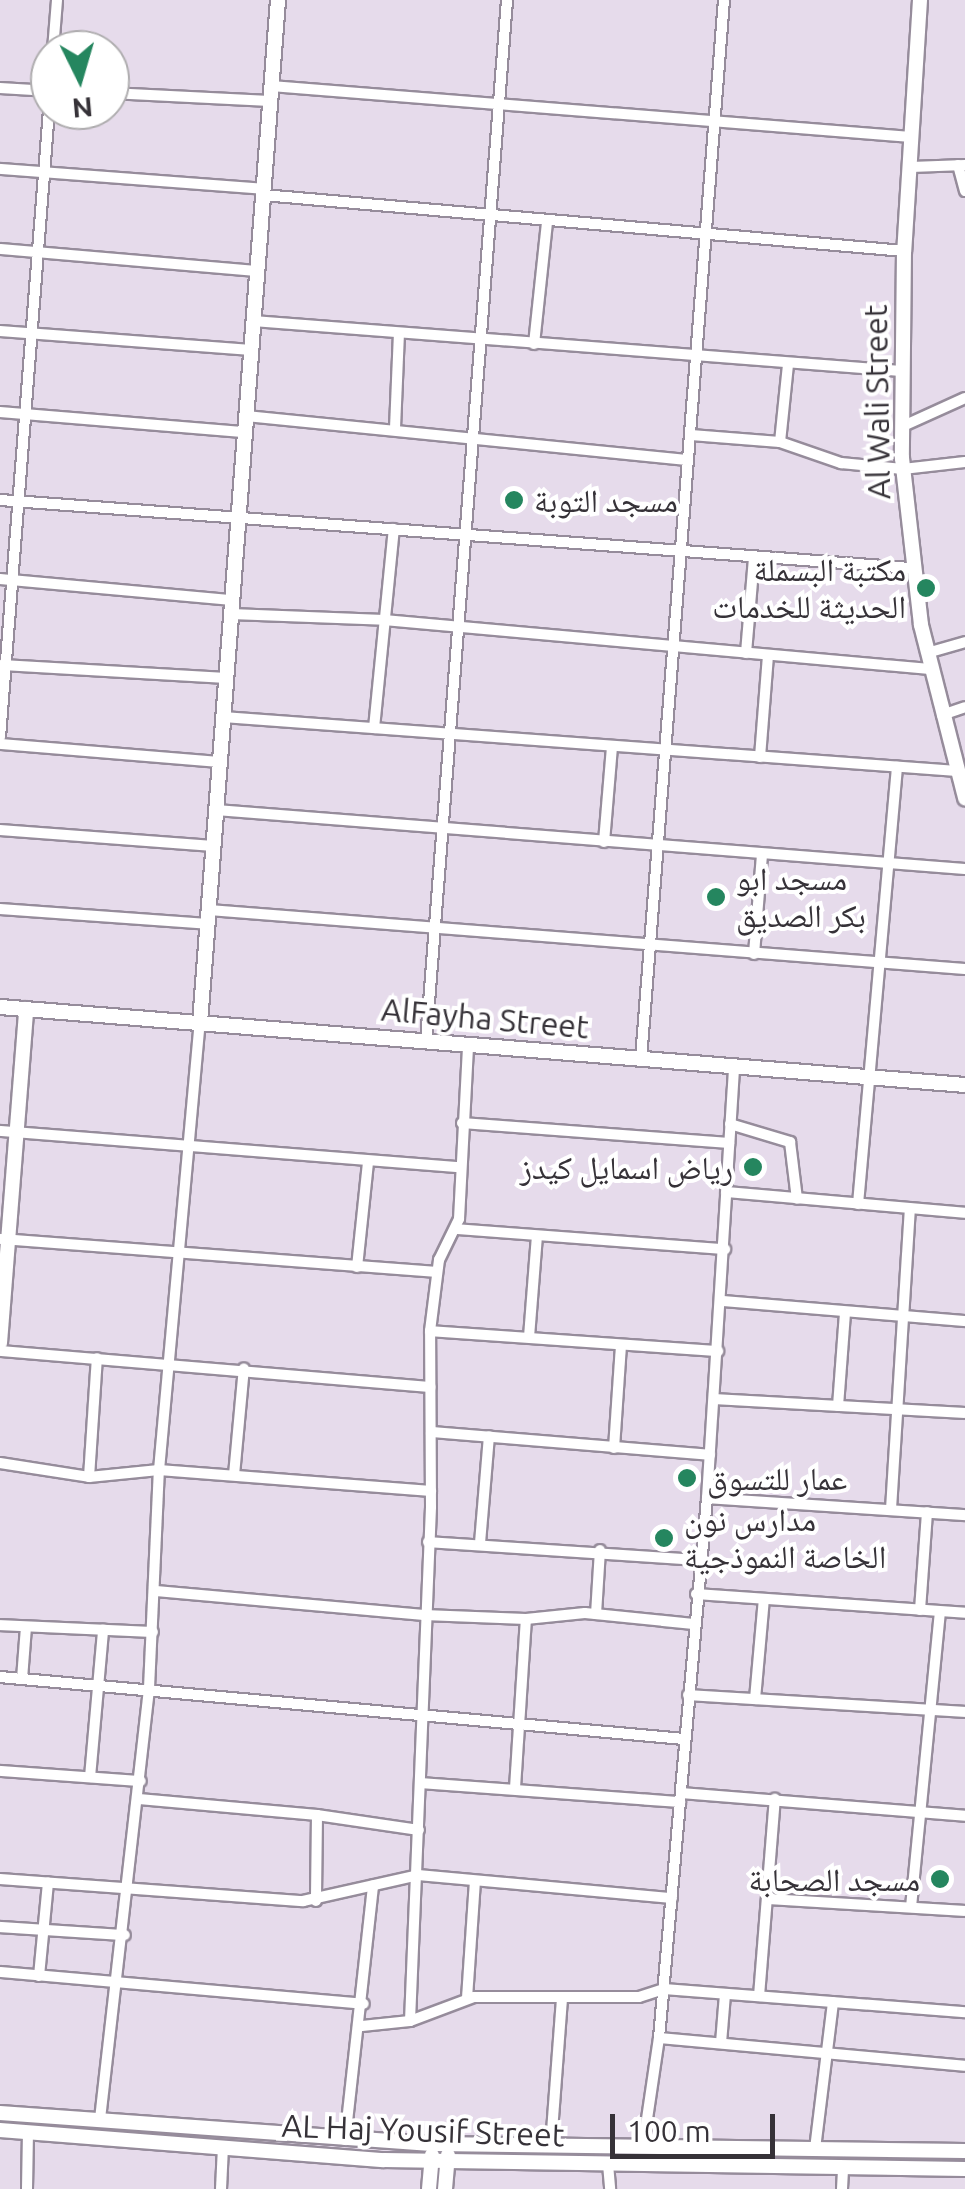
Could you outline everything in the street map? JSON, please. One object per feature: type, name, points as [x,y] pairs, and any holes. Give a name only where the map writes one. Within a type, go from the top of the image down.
[{"type":"street","points":[[55,30],[57,0]]},
{"type":"street","points":[[100,2119],[120,1984],[150,1688],[167,1364],[190,1148],[278,0]]},
{"type":"street","points":[[426,1041],[507,0]]},
{"type":"street","points":[[641,1058],[724,0]]},
{"type":"street","name":"Al Wali Street","points":[[907,0],[920,0],[904,251],[903,470],[911,568],[928,661],[965,798]]},
{"type":"street","points":[[0,88],[30,92]]},
{"type":"street","points":[[130,94],[271,94],[499,104],[911,137]]},
{"type":"street","points":[[0,736],[6,579],[18,501],[47,130]]},
{"type":"street","points":[[911,167],[961,165],[965,191]]},
{"type":"street","points":[[0,169],[706,238],[904,251]]},
{"type":"street","points":[[534,344],[546,223]]},
{"type":"street","points":[[0,249],[257,271]]},
{"type":"street","points":[[254,321],[696,360],[901,371]]},
{"type":"street","points":[[0,331],[251,350]]},
{"type":"street","points":[[395,428],[399,334]]},
{"type":"street","points":[[780,442],[788,365]]},
{"type":"street","points":[[901,427],[965,398]]},
{"type":"street","points":[[0,412],[395,428],[474,442],[688,460]]},
{"type":"street","points":[[691,435],[780,442],[841,464],[903,470],[965,462]]},
{"type":"street","points":[[0,500],[911,568]]},
{"type":"street","points":[[374,728],[394,529]]},
{"type":"street","points":[[746,654],[754,557]]},
{"type":"street","points":[[6,579],[232,607],[746,654],[928,661],[965,642]]},
{"type":"street","points":[[760,757],[768,655]]},
{"type":"street","points":[[2,665],[226,678]]},
{"type":"street","points":[[942,714],[965,707]]},
{"type":"street","points":[[223,717],[957,771]]},
{"type":"street","points":[[0,744],[220,762]]},
{"type":"street","points":[[604,842],[612,746]]},
{"type":"street","points":[[858,1204],[897,767]]},
{"type":"street","points":[[216,810],[965,869]]},
{"type":"street","points":[[0,830],[214,846]]},
{"type":"street","points":[[754,954],[762,854]]},
{"type":"street","points":[[0,908],[435,928],[965,968]]},
{"type":"street","name":"AlFayha Street","points":[[0,1007],[965,1085]]},
{"type":"street","points":[[26,1009],[4,1239],[0,1347],[430,1386]]},
{"type":"street","points":[[410,2021],[430,1491],[430,1331],[436,1272],[456,1229],[468,1045]]},
{"type":"street","points":[[643,2146],[664,1989],[707,1498],[734,1066]]},
{"type":"street","points":[[462,1123],[729,1143]]},
{"type":"street","points":[[730,1124],[790,1142],[797,1199]]},
{"type":"street","points":[[0,1131],[461,1167]]},
{"type":"street","points":[[357,1267],[368,1162]]},
{"type":"street","points":[[726,1192],[965,1213]]},
{"type":"street","points":[[891,1510],[910,1209]]},
{"type":"street","points":[[456,1229],[724,1249]]},
{"type":"street","points":[[529,1338],[536,1236]]},
{"type":"street","points":[[4,1239],[436,1272]]},
{"type":"street","points":[[722,1301],[965,1321]]},
{"type":"street","points":[[838,1406],[846,1312]]},
{"type":"street","points":[[430,1331],[718,1351]]},
{"type":"street","points":[[614,1448],[621,1345]]},
{"type":"street","points":[[89,1477],[97,1358]]},
{"type":"street","points":[[234,1475],[244,1368]]},
{"type":"street","points":[[714,1399],[965,1413]]},
{"type":"street","points":[[430,1432],[710,1455]]},
{"type":"street","points":[[480,1543],[489,1436]]},
{"type":"street","points":[[0,1463],[89,1477],[159,1470],[430,1491]]},
{"type":"street","points":[[707,1498],[965,1515]]},
{"type":"street","points":[[920,1610],[927,1512]]},
{"type":"street","points":[[428,1542],[600,1550],[700,1560]]},
{"type":"street","points":[[596,1614],[600,1550]]},
{"type":"street","points":[[156,1591],[424,1615],[526,1620],[596,1614],[693,1624]]},
{"type":"street","points":[[696,1594],[965,1613]]},
{"type":"street","points":[[755,1699],[764,1599]]},
{"type":"street","points":[[911,1907],[940,1612]]},
{"type":"street","points":[[515,1788],[526,1620]]},
{"type":"street","points":[[0,1626],[153,1632]]},
{"type":"street","points":[[22,1678],[26,1627]]},
{"type":"street","points":[[90,1777],[103,1630]]},
{"type":"street","points":[[0,1677],[684,1739]]},
{"type":"street","points":[[688,1696],[965,1712]]},
{"type":"street","points":[[0,1771],[141,1781]]},
{"type":"street","points":[[420,1783],[775,1800],[965,1816]]},
{"type":"street","points":[[139,1799],[419,1830]]},
{"type":"street","points":[[759,1996],[775,1800]]},
{"type":"street","points":[[316,1901],[318,1816]]},
{"type":"street","points":[[0,1879],[316,1901],[418,1875],[672,1898]]},
{"type":"street","points":[[468,1998],[476,1881]]},
{"type":"street","points":[[40,1976],[48,1882]]},
{"type":"street","points":[[345,2140],[362,2026],[374,1886]]},
{"type":"street","points":[[769,1899],[965,1911]]},
{"type":"street","points":[[0,1927],[125,1935]]},
{"type":"street","points":[[0,1972],[364,2004]]},
{"type":"street","points":[[362,2026],[410,2021],[468,1998],[639,1997],[664,1989],[965,2012]]},
{"type":"street","points":[[721,2043],[725,1994]]},
{"type":"street","points":[[550,2145],[562,1998]]},
{"type":"street","points":[[816,2149],[832,2002]]},
{"type":"street","points":[[659,2038],[965,2066]]},
{"type":"street","name":"AL Haj Yousif Street","points":[[0,2113],[442,2144],[965,2151]]},
{"type":"street","name":"AL Haj Yousif Street","points":[[0,2130],[448,2162],[965,2169]]},
{"type":"street","points":[[26,2189],[28,2132]]},
{"type":"street","points":[[429,2189],[431,2161],[442,2144]]},
{"type":"street","points":[[442,2144],[448,2162],[445,2189]]},
{"type":"street","points":[[221,2189],[224,2147]]},
{"type":"street","points":[[608,2164],[610,2189]]},
{"type":"street","points":[[842,2189],[843,2168]]},
{"type":"place","name":"مسجد التوبة","points":[[514,500]]},
{"type":"place","name":"مكتبة البسملة الحديثة للخدمات","points":[[926,588]]},
{"type":"place","name":"مسجد ابو بكر الصديق","points":[[716,897]]},
{"type":"place","name":"رياض اسمايل كيدز","points":[[753,1167]]},
{"type":"place","name":"عمار للتسوق","points":[[687,1478]]},
{"type":"place","name":"مدارس نون الخاصة النموذجية","points":[[664,1538]]},
{"type":"place","name":"مسجد الصحابة","points":[[940,1879]]}]
